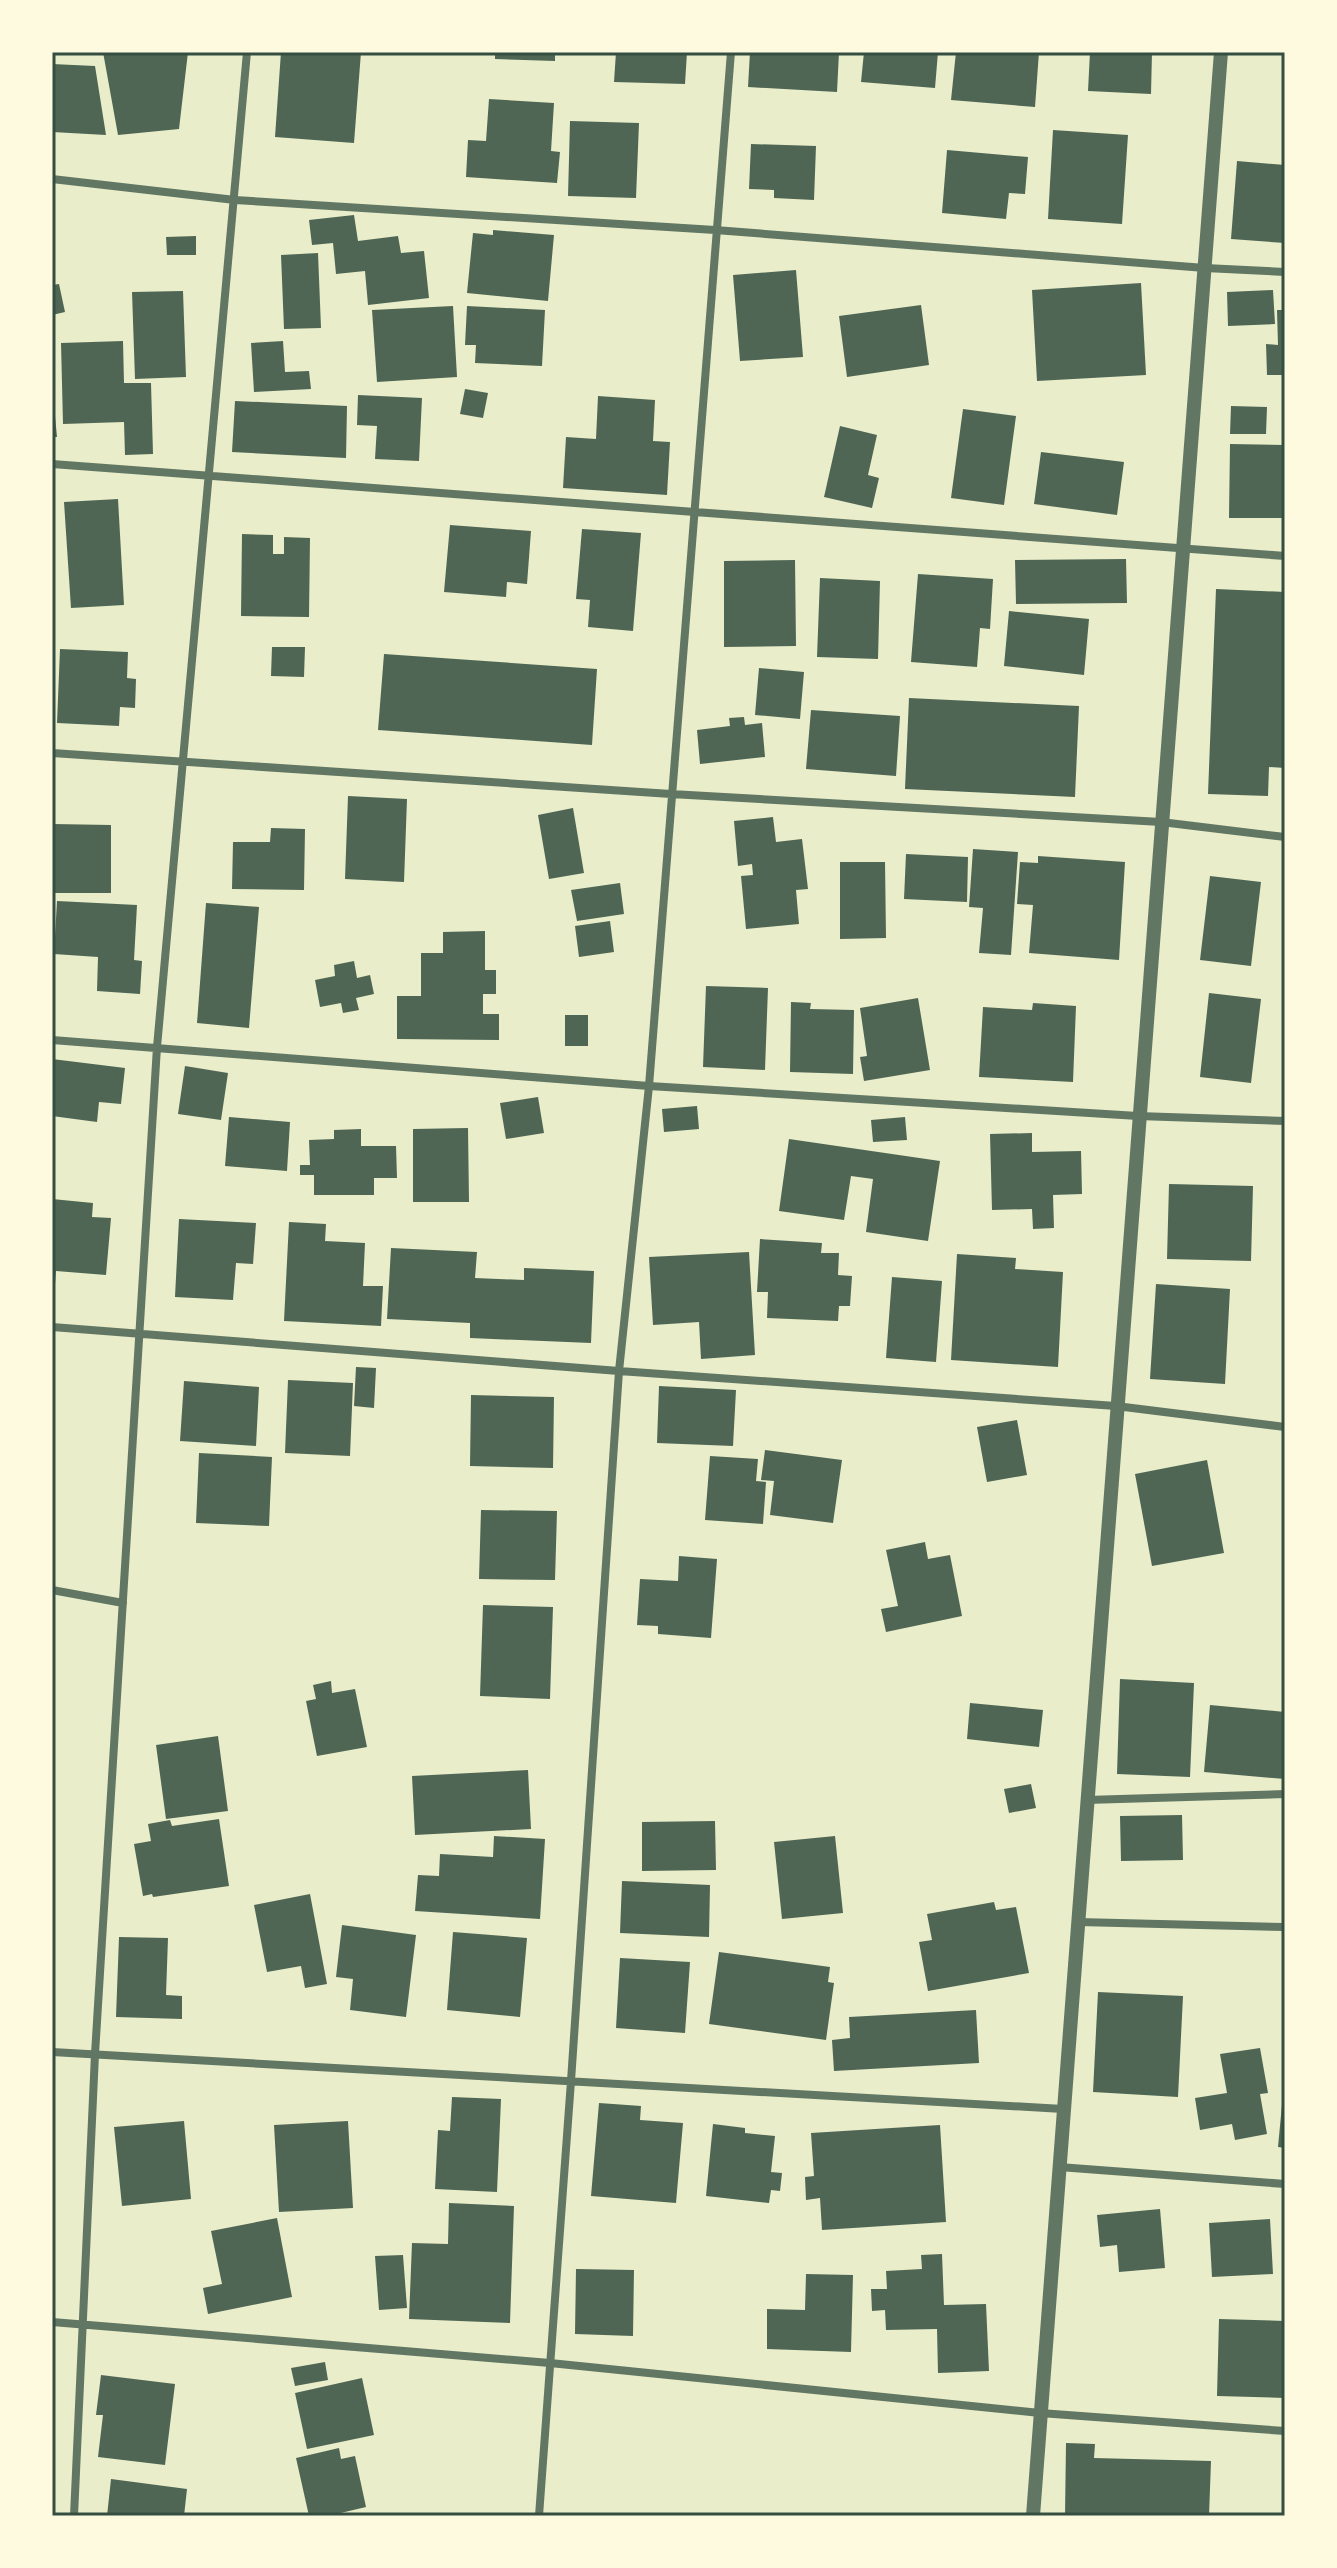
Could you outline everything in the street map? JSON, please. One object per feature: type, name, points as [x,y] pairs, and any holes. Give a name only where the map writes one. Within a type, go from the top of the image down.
[{"type":"street","points":[[74,2516],[95,2054],[157,1047],[247,52]]},
{"type":"street","points":[[539,2516],[619,1371],[649,1086],[731,52]]},
{"type":"street","points":[[1033,2516],[1221,52]]},
{"type":"street","points":[[52,179],[235,200],[715,230],[1285,272]]},
{"type":"street","points":[[52,464],[1285,556]]},
{"type":"street","points":[[52,753],[671,794],[1161,822],[1285,837]]},
{"type":"street","points":[[52,1040],[649,1086],[1138,1116],[1285,1121]]},
{"type":"street","points":[[52,1327],[1116,1406],[1285,1427]]},
{"type":"street","points":[[52,1590],[123,1603]]},
{"type":"street","points":[[1086,1800],[1285,1794]]},
{"type":"street","points":[[1077,1922],[1285,1927]]},
{"type":"street","points":[[52,2052],[1063,2109]]},
{"type":"street","points":[[1058,2167],[1285,2184]]},
{"type":"street","points":[[52,2322],[550,2363],[1040,2413],[1285,2431]]},
{"type":"building","points":[[103,52],[188,52],[179,129],[118,135]]},
{"type":"building","points":[[281,52],[361,52],[354,143],[275,137]]},
{"type":"building","points":[[495,52],[555,52],[555,61],[495,59]]},
{"type":"building","points":[[616,52],[687,52],[685,84],[614,82]]},
{"type":"building","points":[[750,52],[839,52],[837,92],[748,87]]},
{"type":"building","points":[[864,52],[938,52],[935,88],[861,82]]},
{"type":"building","points":[[956,52],[1039,52],[1035,107],[951,100]]},
{"type":"building","points":[[1090,52],[1152,52],[1151,94],[1088,91]]},
{"type":"building","points":[[52,64],[95,66],[106,135],[52,132]]},
{"type":"building","points":[[489,99],[554,103],[551,151],[560,152],[557,183],[466,177],[468,140],[486,141]]},
{"type":"building","points":[[570,121],[639,123],[636,198],[568,196]]},
{"type":"building","points":[[1053,130],[1128,135],[1122,224],[1048,219]]},
{"type":"building","points":[[751,144],[816,146],[814,200],[774,198],[774,190],[749,189]]},
{"type":"building","points":[[947,150],[1028,157],[1025,194],[1009,193],[1006,219],[942,213]]},
{"type":"building","points":[[1237,161],[1285,165],[1285,243],[1231,239]]},
{"type":"building","points":[[354,215],[358,241],[398,236],[401,253],[424,251],[429,298],[368,305],[365,271],[336,274],[333,243],[312,245],[309,220]]},
{"type":"building","points":[[493,230],[554,235],[548,301],[467,293],[473,233],[493,235]]},
{"type":"building","points":[[196,236],[196,255],[167,255],[166,237]]},
{"type":"building","points":[[318,253],[321,328],[284,329],[281,255]]},
{"type":"building","points":[[796,270],[803,357],[740,361],[733,275]]},
{"type":"building","points":[[1141,283],[1146,375],[1037,381],[1032,290]]},
{"type":"building","points":[[59,284],[65,312],[52,315],[52,285]]},
{"type":"building","points":[[1273,290],[1275,324],[1228,326],[1227,292]]},
{"type":"building","points":[[183,291],[186,377],[135,379],[132,292]]},
{"type":"building","points":[[921,305],[929,365],[847,377],[839,316]]},
{"type":"building","points":[[453,306],[457,377],[377,382],[372,310]]},
{"type":"building","points":[[467,306],[545,310],[542,366],[475,363],[476,345],[465,345]]},
{"type":"building","points":[[1277,310],[1285,310],[1285,375],[1267,375],[1266,344],[1278,345]]},
{"type":"building","points":[[123,341],[124,383],[151,383],[153,454],[125,455],[124,422],[63,424],[61,343]]},
{"type":"building","points":[[283,341],[285,372],[309,371],[311,389],[254,392],[251,343]]},
{"type":"building","points":[[465,389],[488,393],[483,418],[460,414]]},
{"type":"building","points":[[358,395],[422,398],[419,461],[375,459],[377,426],[357,425]]},
{"type":"building","points":[[598,396],[655,400],[653,441],[670,442],[667,495],[563,488],[566,437],[596,439]]},
{"type":"building","points":[[235,401],[347,406],[346,458],[232,452]]},
{"type":"building","points":[[54,406],[57,437],[52,437]]},
{"type":"building","points":[[1231,406],[1267,407],[1266,434],[1230,434]]},
{"type":"building","points":[[963,409],[1016,416],[1004,505],[951,498]]},
{"type":"building","points":[[840,426],[877,435],[868,475],[879,478],[872,508],[824,497]]},
{"type":"building","points":[[1230,444],[1285,445],[1285,518],[1229,518]]},
{"type":"building","points":[[1041,452],[1124,462],[1117,515],[1034,504]]},
{"type":"building","points":[[118,499],[124,605],[71,608],[64,502]]},
{"type":"building","points":[[450,525],[531,531],[527,584],[507,582],[506,597],[444,592]]},
{"type":"building","points":[[582,529],[641,533],[633,631],[588,627],[590,600],[576,599]]},
{"type":"building","points":[[242,534],[273,535],[273,554],[284,554],[284,537],[310,538],[309,617],[241,616]]},
{"type":"building","points":[[1126,559],[1127,603],[1016,604],[1015,560]]},
{"type":"building","points":[[795,560],[796,646],[724,647],[724,561]]},
{"type":"building","points":[[918,574],[993,579],[990,629],[980,628],[977,667],[911,662]]},
{"type":"building","points":[[820,578],[880,581],[878,659],[817,657]]},
{"type":"building","points":[[1216,589],[1285,592],[1285,768],[1269,767],[1268,796],[1208,794]]},
{"type":"building","points":[[1009,611],[1089,619],[1084,675],[1004,666]]},
{"type":"building","points":[[272,647],[305,647],[304,677],[271,676]]},
{"type":"building","points":[[60,649],[128,652],[127,678],[136,679],[135,708],[120,707],[119,726],[57,723]]},
{"type":"building","points":[[384,654],[597,669],[592,745],[378,730]]},
{"type":"building","points":[[759,668],[804,672],[800,719],[755,715]]},
{"type":"building","points":[[909,698],[1079,706],[1075,797],[905,789]]},
{"type":"building","points":[[811,710],[900,716],[896,776],[806,769]]},
{"type":"building","points":[[744,717],[745,725],[762,723],[765,757],[700,764],[697,730],[730,726],[729,718]]},
{"type":"building","points":[[348,796],[407,799],[404,882],[345,879]]},
{"type":"building","points":[[573,808],[584,873],[549,879],[538,815]]},
{"type":"building","points":[[773,817],[776,842],[802,839],[808,889],[796,890],[799,924],[746,929],[741,876],[753,875],[752,864],[738,866],[734,821]]},
{"type":"building","points":[[53,824],[111,825],[111,893],[53,893]]},
{"type":"building","points":[[271,828],[305,829],[304,890],[232,889],[233,842],[270,842]]},
{"type":"building","points":[[973,849],[1018,852],[1011,955],[979,953],[983,908],[969,907]]},
{"type":"building","points":[[906,854],[968,857],[967,902],[904,899]]},
{"type":"building","points":[[1038,856],[1125,862],[1119,960],[1029,953],[1033,905],[1017,904],[1020,862],[1038,863]]},
{"type":"building","points":[[840,862],[885,862],[886,938],[840,939]]},
{"type":"building","points":[[1210,876],[1261,882],[1251,966],[1200,960]]},
{"type":"building","points":[[620,883],[624,914],[577,921],[571,890]]},
{"type":"building","points":[[57,901],[137,905],[134,960],[142,961],[140,994],[97,991],[98,957],[54,954]]},
{"type":"building","points":[[206,903],[259,907],[249,1028],[197,1023]]},
{"type":"building","points":[[610,921],[614,952],[579,957],[575,926]]},
{"type":"building","points":[[485,931],[485,970],[496,970],[496,994],[483,994],[483,1014],[499,1014],[499,1040],[397,1039],[397,996],[421,996],[421,953],[443,953],[443,932]]},
{"type":"building","points":[[354,961],[357,978],[370,975],[374,994],[356,998],[359,1010],[343,1013],[341,1003],[320,1007],[315,980],[335,976],[334,965]]},
{"type":"building","points":[[706,986],[768,988],[765,1070],[703,1067]]},
{"type":"building","points":[[1209,993],[1261,999],[1251,1083],[1200,1077]]},
{"type":"building","points":[[918,998],[930,1070],[864,1081],[860,1057],[867,1056],[860,1008]]},
{"type":"building","points":[[791,1002],[811,1003],[810,1009],[854,1010],[853,1074],[790,1072]]},
{"type":"building","points":[[1033,1003],[1076,1006],[1073,1082],[979,1077],[983,1007],[1032,1010]]},
{"type":"building","points":[[565,1015],[588,1015],[588,1046],[565,1046]]},
{"type":"building","points":[[52,1059],[125,1068],[121,1104],[99,1102],[97,1122],[52,1116]]},
{"type":"building","points":[[185,1066],[228,1073],[221,1120],[178,1114]]},
{"type":"building","points":[[538,1097],[544,1133],[506,1139],[500,1103]]},
{"type":"building","points":[[697,1106],[699,1129],[664,1132],[662,1109]]},
{"type":"building","points":[[229,1117],[290,1122],[287,1171],[225,1166]]},
{"type":"building","points":[[905,1117],[907,1140],[873,1142],[871,1120]]},
{"type":"building","points":[[468,1128],[469,1202],[413,1202],[413,1129]]},
{"type":"building","points":[[361,1129],[361,1146],[396,1146],[397,1178],[374,1178],[374,1195],[314,1195],[314,1175],[300,1175],[300,1165],[310,1165],[309,1140],[334,1139],[334,1130]]},
{"type":"building","points":[[1032,1133],[1032,1152],[1081,1151],[1082,1194],[1053,1195],[1054,1228],[1033,1229],[1032,1209],[992,1210],[990,1134]]},
{"type":"building","points":[[789,1139],[940,1161],[928,1241],[866,1232],[873,1179],[851,1176],[844,1220],[779,1211]]},
{"type":"building","points":[[1169,1184],[1253,1186],[1251,1261],[1167,1259]]},
{"type":"building","points":[[52,1199],[93,1203],[92,1217],[111,1218],[106,1275],[56,1271],[54,1297],[52,1297]]},
{"type":"building","points":[[179,1219],[256,1223],[253,1264],[236,1263],[233,1300],[175,1297]]},
{"type":"building","points":[[289,1222],[326,1224],[325,1241],[365,1243],[363,1286],[383,1286],[381,1326],[284,1321]]},
{"type":"building","points":[[760,1239],[822,1243],[821,1253],[839,1253],[838,1275],[852,1276],[850,1306],[839,1306],[838,1321],[767,1318],[768,1292],[757,1292]]},
{"type":"building","points":[[391,1248],[477,1252],[475,1278],[524,1280],[524,1268],[594,1271],[591,1343],[470,1338],[470,1323],[387,1319]]},
{"type":"building","points":[[749,1252],[755,1355],[701,1359],[699,1322],[653,1325],[649,1257]]},
{"type":"building","points":[[957,1254],[1016,1258],[1015,1269],[1063,1272],[1058,1367],[951,1360]]},
{"type":"building","points":[[892,1277],[942,1281],[936,1362],[886,1358]]},
{"type":"building","points":[[1156,1284],[1230,1289],[1225,1384],[1150,1379]]},
{"type":"building","points":[[356,1367],[376,1368],[374,1408],[354,1406]]},
{"type":"building","points":[[288,1380],[353,1383],[350,1456],[285,1453]]},
{"type":"building","points":[[184,1381],[259,1387],[256,1446],[180,1441]]},
{"type":"building","points":[[659,1386],[736,1390],[733,1446],[657,1443]]},
{"type":"building","points":[[471,1395],[554,1397],[553,1468],[470,1466]]},
{"type":"building","points":[[1017,1420],[1027,1475],[987,1482],[977,1427]]},
{"type":"building","points":[[765,1450],[842,1460],[833,1523],[770,1515],[774,1481],[761,1480]]},
{"type":"building","points":[[199,1453],[272,1457],[269,1526],[196,1523]]},
{"type":"building","points":[[710,1456],[758,1459],[756,1481],[766,1482],[763,1524],[705,1520]]},
{"type":"building","points":[[1207,1460],[1224,1553],[1152,1566],[1135,1474]]},
{"type":"building","points":[[481,1510],[557,1511],[555,1580],[479,1579]]},
{"type":"building","points":[[925,1542],[928,1559],[950,1555],[962,1616],[886,1632],[881,1609],[898,1606],[886,1550]]},
{"type":"building","points":[[679,1556],[717,1559],[711,1638],[658,1634],[658,1626],[637,1625],[640,1579],[678,1581]]},
{"type":"building","points":[[483,1605],[553,1607],[550,1699],[480,1696]]},
{"type":"building","points":[[1120,1679],[1194,1683],[1190,1777],[1117,1774]]},
{"type":"building","points":[[331,1681],[332,1693],[355,1689],[367,1747],[317,1756],[306,1701],[316,1699],[313,1685]]},
{"type":"building","points":[[970,1703],[1043,1710],[1039,1747],[967,1739]]},
{"type":"building","points":[[1210,1705],[1285,1712],[1285,1779],[1204,1772]]},
{"type":"building","points":[[218,1736],[228,1811],[166,1819],[156,1745]]},
{"type":"building","points":[[528,1770],[531,1829],[415,1835],[412,1776]]},
{"type":"building","points":[[1031,1784],[1036,1808],[1009,1813],[1004,1789]]},
{"type":"building","points":[[1182,1815],[1183,1860],[1121,1861],[1120,1816]]},
{"type":"building","points":[[219,1819],[229,1886],[143,1896],[134,1844],[151,1841],[148,1824],[170,1820],[172,1826]]},
{"type":"building","points":[[715,1821],[716,1870],[642,1871],[642,1822]]},
{"type":"building","points":[[494,1836],[545,1839],[540,1919],[415,1911],[418,1875],[439,1876],[440,1854],[493,1857]]},
{"type":"building","points":[[835,1836],[843,1913],[782,1919],[774,1842]]},
{"type":"building","points":[[622,1881],[710,1885],[709,1937],[620,1933]]},
{"type":"building","points":[[310,1894],[327,1984],[305,1988],[301,1966],[267,1972],[254,1905]]},
{"type":"building","points":[[994,1902],[996,1910],[1016,1907],[1029,1973],[928,1991],[919,1942],[932,1940],[927,1914]]},
{"type":"building","points":[[342,1925],[416,1935],[406,2017],[350,2010],[353,1979],[336,1977]]},
{"type":"building","points":[[453,1932],[527,1938],[520,2017],[447,2010]]},
{"type":"building","points":[[119,1937],[168,1938],[166,1995],[182,1996],[182,2019],[116,2017]]},
{"type":"building","points":[[719,1952],[830,1967],[828,1982],[834,1983],[826,2040],[709,2024]]},
{"type":"building","points":[[620,1958],[690,1962],[685,2033],[616,2028]]},
{"type":"building","points":[[1098,1992],[1183,1996],[1178,2097],[1093,2092]]},
{"type":"building","points":[[976,2010],[979,2063],[834,2071],[832,2040],[850,2038],[849,2017]]},
{"type":"building","points":[[1260,2048],[1268,2093],[1260,2094],[1267,2134],[1235,2140],[1232,2124],[1200,2130],[1195,2098],[1227,2093],[1220,2054]]},
{"type":"building","points":[[1285,2094],[1285,2148],[1278,2147]]},
{"type":"building","points":[[452,2097],[501,2099],[497,2192],[435,2189],[438,2130],[450,2131]]},
{"type":"building","points":[[599,2103],[641,2106],[640,2120],[683,2123],[676,2203],[591,2196]]},
{"type":"building","points":[[184,2121],[191,2199],[122,2206],[114,2127]]},
{"type":"building","points":[[348,2121],[353,2208],[279,2212],[274,2125]]},
{"type":"building","points":[[713,2124],[745,2128],[745,2133],[775,2136],[771,2172],[782,2173],[780,2191],[771,2190],[769,2203],[706,2196]]},
{"type":"building","points":[[940,2125],[946,2222],[822,2230],[820,2198],[806,2200],[805,2177],[814,2176],[811,2133]]},
{"type":"building","points":[[449,2203],[514,2206],[510,2323],[409,2319],[412,2243],[448,2244]]},
{"type":"building","points":[[1160,2209],[1165,2268],[1119,2272],[1117,2245],[1100,2247],[1097,2215]]},
{"type":"building","points":[[277,2218],[292,2297],[208,2314],[203,2288],[222,2284],[211,2231]]},
{"type":"building","points":[[1270,2219],[1273,2274],[1212,2277],[1209,2223]]},
{"type":"building","points":[[942,2254],[944,2305],[986,2304],[989,2371],[938,2373],[937,2329],[886,2330],[885,2310],[872,2311],[871,2289],[887,2289],[886,2271],[922,2269],[921,2255]]},
{"type":"building","points":[[403,2255],[407,2308],[379,2310],[375,2256]]},
{"type":"building","points":[[576,2269],[634,2270],[633,2336],[575,2334]]},
{"type":"building","points":[[806,2274],[853,2275],[851,2352],[767,2349],[767,2309],[805,2310]]},
{"type":"building","points":[[1219,2319],[1285,2321],[1285,2398],[1217,2396]]},
{"type":"building","points":[[325,2362],[328,2380],[295,2386],[291,2368]]},
{"type":"building","points":[[101,2375],[175,2384],[165,2465],[98,2457],[103,2415],[96,2415]]},
{"type":"building","points":[[362,2378],[374,2435],[307,2449],[295,2393]]},
{"type":"building","points":[[1066,2443],[1095,2444],[1094,2458],[1211,2461],[1209,2516],[1065,2516]]},
{"type":"building","points":[[339,2448],[341,2459],[355,2456],[366,2507],[328,2516],[309,2516],[296,2458]]},
{"type":"building","points":[[111,2479],[187,2489],[184,2516],[107,2516]]}]
